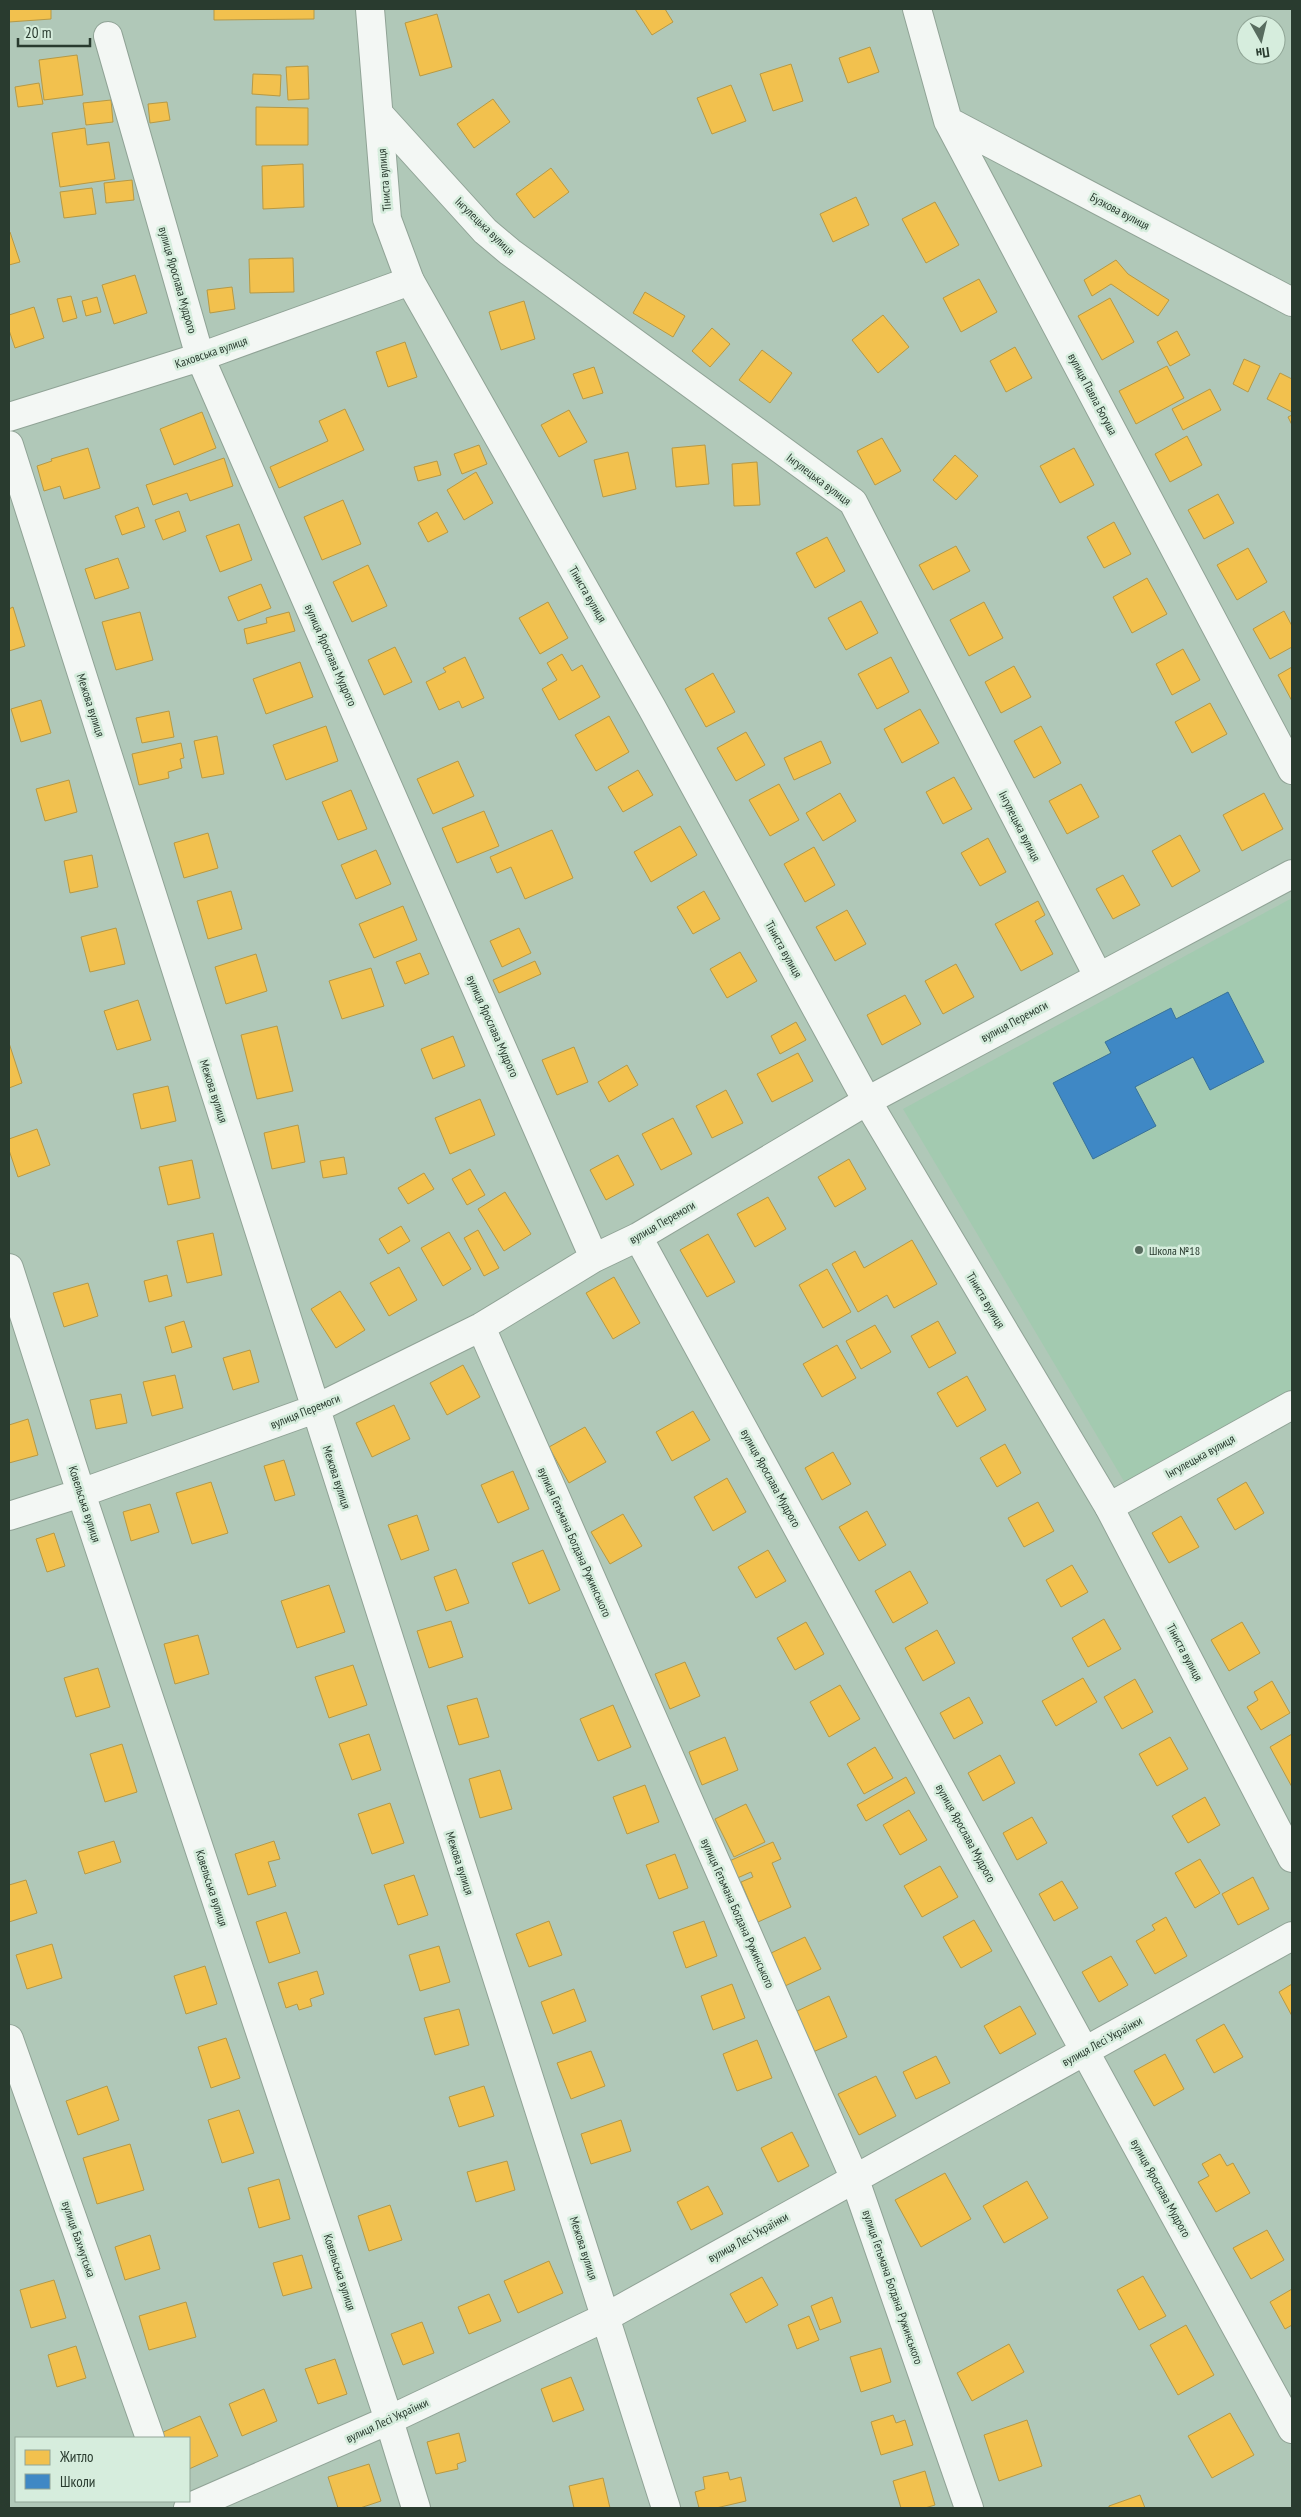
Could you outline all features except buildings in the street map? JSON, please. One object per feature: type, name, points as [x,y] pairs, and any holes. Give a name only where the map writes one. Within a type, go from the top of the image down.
[{"type":"street","name":"Тіниста вулиця","points":[[370,9],[387,219],[410,282],[652,708],[867,1101],[1109,1507],[1292,1858]]},
{"type":"street","name":"вулиця Павла Богуша","points":[[917,9],[948,121],[1292,770]]},
{"type":"street","name":"вулиця Ярослава Мудрого","points":[[108,36],[200,357],[594,1258]]},
{"type":"street","name":"Інгулецька вулиця","points":[[379,114],[486,230],[510,252],[853,502],[1098,976]]},
{"type":"street","name":"Бузкова вулиця","points":[[948,121],[1292,302]]},
{"type":"street","name":"Каховська вулиця","points":[[11,410],[200,357],[410,282]]},
{"type":"street","name":"Межова вулиця","points":[[9,445],[666,2508]]},
{"type":"street","name":"вулиця Перемоги","points":[[9,1516],[81,1493],[315,1409],[481,1327],[594,1258],[638,1237],[867,1101],[1292,874]]},
{"type":"street","name":"вулиця Ярослава Мудрого","points":[[638,1237],[1086,2050],[1292,2429]]},
{"type":"street","name":"Ковельська вулиця","points":[[9,1268],[81,1493],[389,2420],[416,2508]]},
{"type":"street","name":"вулиця Гетьмана Богдана Ружинського","points":[[481,1327],[854,2177],[969,2508]]},
{"type":"street","name":"Інгулецька вулиця","points":[[1109,1507],[1292,1405]]},
{"type":"street","name":"вулиця Лесі Українки","points":[[188,2508],[389,2420],[606,2316],[1292,1936]]},
{"type":"street","name":"вулиця Бахмутська","points":[[9,2039],[150,2437]]},
{"type":"shaded area","name":"Школа №18","points":[[1292,898],[1292,1391],[1125,1483],[903,1109]]},
{"type":"place","name":"Школа №18","points":[[1139,1250]]}]
